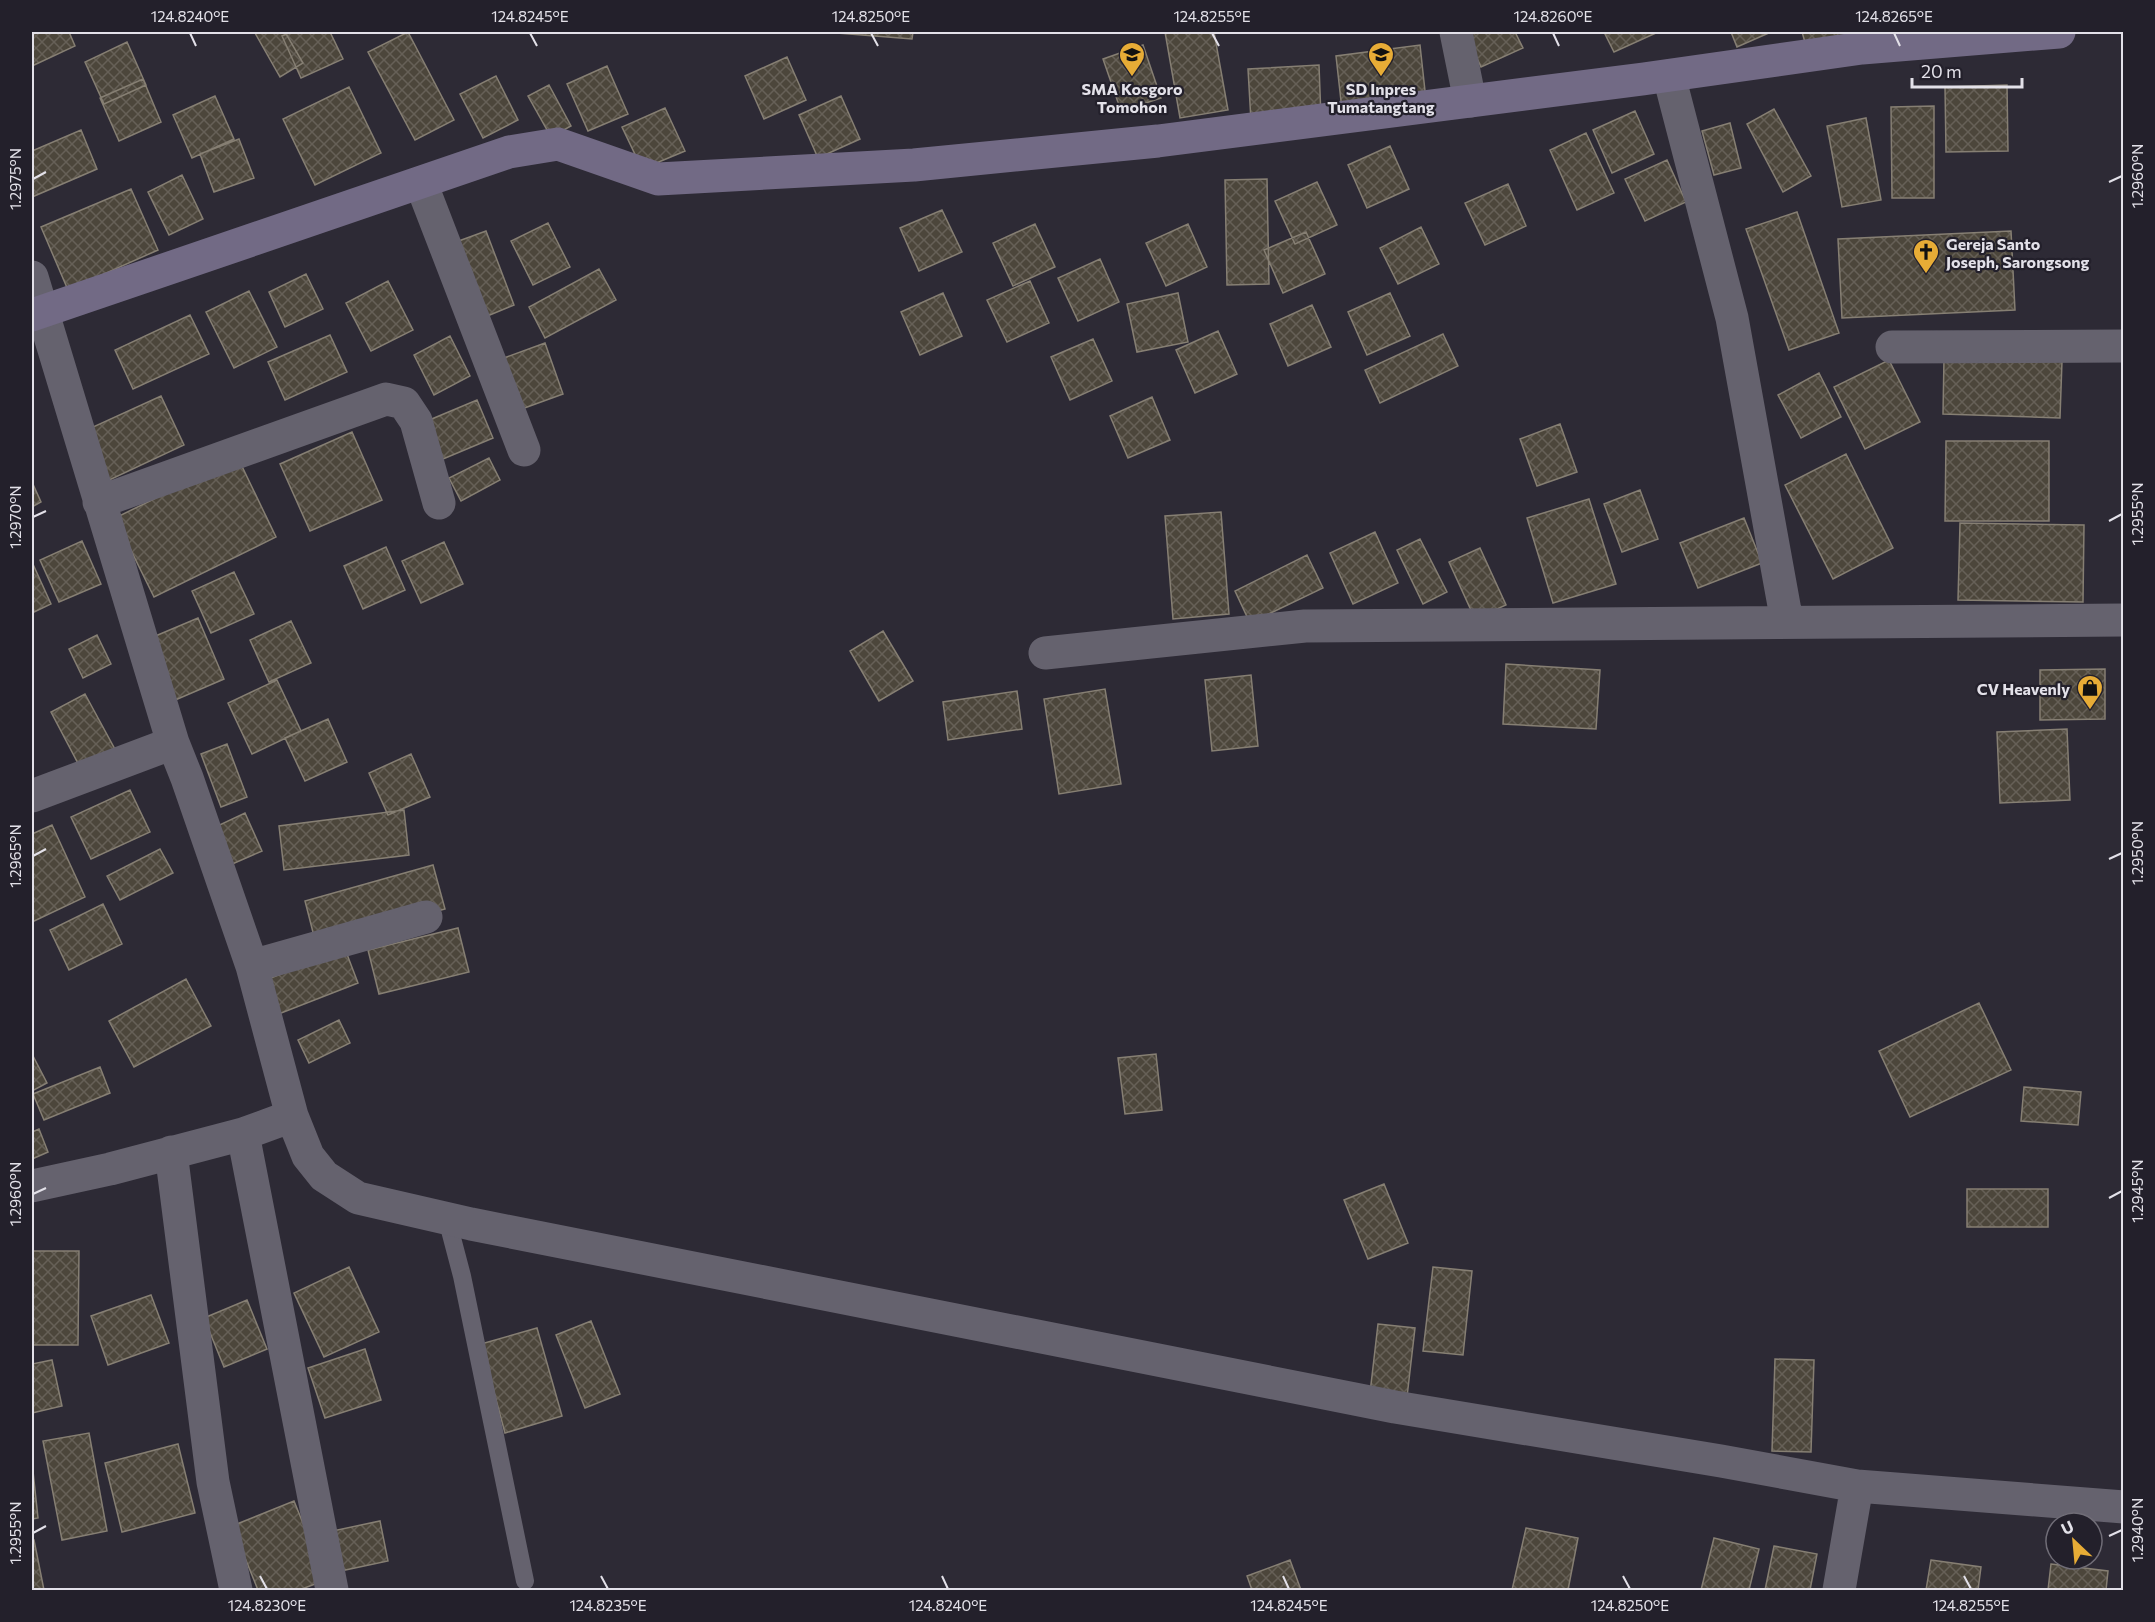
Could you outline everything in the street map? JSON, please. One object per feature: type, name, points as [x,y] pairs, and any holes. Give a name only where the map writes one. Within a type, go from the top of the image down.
[{"type":"street","points":[[1456,32],[1470,101]]},
{"type":"street","points":[[36,313],[509,152],[558,144],[658,178],[926,164],[1158,141],[1862,48],[2059,32]]},
{"type":"street","points":[[1669,75],[1732,318],[1787,622]]},
{"type":"street","points":[[421,183],[524,450]]},
{"type":"street","points":[[32,277],[36,313],[99,502],[173,743],[188,778],[252,966],[292,1116],[308,1156],[324,1176],[358,1198],[447,1219],[1395,1407],[1857,1486],[2124,1507]]},
{"type":"street","points":[[1892,347],[2124,346]]},
{"type":"street","points":[[99,502],[386,399],[404,403],[416,421],[439,503]]},
{"type":"street","points":[[1045,653],[1305,626],[2124,620]]},
{"type":"street","points":[[32,796],[173,743]]},
{"type":"street","points":[[252,966],[426,917]]},
{"type":"street","points":[[32,1186],[110,1169],[243,1134],[292,1116]]},
{"type":"street","points":[[243,1134],[332,1590]]},
{"type":"street","points":[[171,1152],[213,1482],[236,1590]]},
{"type":"street","points":[[1839,1590],[1857,1486]]},
{"type":"lane","points":[[447,1219],[462,1276],[525,1581]]},
{"type":"building","points":[[32,32],[69,32],[75,46],[32,66]]},
{"type":"building","points":[[285,32],[303,63],[280,77],[255,33]]},
{"type":"building","points":[[291,32],[330,32],[343,59],[301,78],[282,36]]},
{"type":"building","points":[[408,32],[454,120],[415,140],[368,52]]},
{"type":"building","points":[[824,32],[913,32],[912,39]]},
{"type":"building","points":[[1165,32],[1214,32],[1228,110],[1180,118]]},
{"type":"building","points":[[1465,32],[1515,32],[1523,48],[1481,67]]},
{"type":"building","points":[[1604,32],[1655,32],[1656,33],[1614,52]]},
{"type":"building","points":[[1731,32],[1771,32],[1737,47]]},
{"type":"building","points":[[1802,32],[1852,32],[1853,34],[1807,49]]},
{"type":"building","points":[[127,42],[146,85],[104,104],[85,62]]},
{"type":"building","name":"SMA Kosgoro Tomohon","points":[[1143,45],[1161,98],[1121,111],[1103,59]]},
{"type":"building","name":"SD Inpres Tumatangtang","points":[[1420,45],[1426,100],[1342,110],[1336,56]]},
{"type":"building","points":[[787,57],[806,100],[764,119],[745,76]]},
{"type":"building","points":[[1319,65],[1321,118],[1251,121],[1248,69]]},
{"type":"building","points":[[607,66],[628,114],[588,131],[567,84]]},
{"type":"building","points":[[496,76],[518,120],[483,138],[460,94]]},
{"type":"building","points":[[143,79],[161,122],[119,141],[100,98]]},
{"type":"building","points":[[549,85],[571,126],[551,137],[528,96]]},
{"type":"building","points":[[2007,85],[2008,151],[1946,152],[1945,87]]},
{"type":"building","points":[[349,87],[381,153],[315,185],[283,119]]},
{"type":"building","points":[[215,96],[234,139],[192,158],[173,115]]},
{"type":"building","points":[[841,96],[860,139],[818,158],[799,115]]},
{"type":"building","points":[[1934,106],[1934,198],[1892,198],[1891,107]]},
{"type":"building","points":[[665,108],[685,151],[642,169],[622,127]]},
{"type":"building","points":[[1774,109],[1811,176],[1783,192],[1747,124]]},
{"type":"building","points":[[1635,111],[1654,154],[1612,173],[1593,130]]},
{"type":"building","points":[[1866,118],[1881,200],[1842,207],[1827,126]]},
{"type":"building","points":[[1730,123],[1741,168],[1714,175],[1702,131]]},
{"type":"building","points":[[81,130],[97,169],[32,197],[32,151]]},
{"type":"building","points":[[1586,133],[1614,193],[1577,210],[1550,150]]},
{"type":"building","points":[[239,139],[254,178],[214,192],[200,154]]},
{"type":"building","points":[[1390,146],[1409,189],[1367,208],[1348,165]]},
{"type":"building","points":[[1667,160],[1686,202],[1645,221],[1625,179]]},
{"type":"building","points":[[182,175],[203,219],[169,235],[148,192]]},
{"type":"building","points":[[1267,179],[1269,284],[1227,285],[1225,180]]},
{"type":"building","points":[[1317,182],[1337,225],[1295,244],[1275,201]]},
{"type":"building","points":[[1508,184],[1526,226],[1485,245],[1465,203]]},
{"type":"building","points":[[131,189],[158,250],[68,290],[41,227]]},
{"type":"building","points":[[942,210],[962,252],[919,271],[900,228]]},
{"type":"building","points":[[1797,212],[1839,333],[1789,350],[1746,229]]},
{"type":"building","points":[[548,223],[570,267],[533,285],[511,241]]},
{"type":"building","points":[[1035,224],[1055,267],[1013,286],[993,243]]},
{"type":"building","points":[[1188,224],[1207,267],[1166,286],[1146,243]]},
{"type":"building","points":[[1421,227],[1439,264],[1398,284],[1380,248]]},
{"type":"building","points":[[486,231],[514,305],[485,317],[456,242]]},
{"type":"building","name":"Gereja Santo Joseph, Sarongsong","points":[[2011,231],[2015,310],[1842,318],[1838,239]]},
{"type":"building","points":[[1306,232],[1325,274],[1283,293],[1264,250]]},
{"type":"building","points":[[1100,259],[1119,302],[1078,321],[1058,278]]},
{"type":"building","points":[[599,269],[616,300],[545,338],[529,307]]},
{"type":"building","points":[[306,274],[323,309],[285,327],[269,292]]},
{"type":"building","points":[[388,281],[413,330],[371,351],[346,303]]},
{"type":"building","points":[[1030,281],[1049,323],[1007,342],[987,300]]},
{"type":"building","points":[[249,291],[277,347],[234,368],[206,312]]},
{"type":"building","points":[[943,293],[962,336],[920,355],[901,312]]},
{"type":"building","points":[[1178,293],[1188,342],[1137,352],[1127,304]]},
{"type":"building","points":[[1390,293],[1410,336],[1367,355],[1348,312]]},
{"type":"building","points":[[1312,305],[1331,347],[1288,366],[1270,324]]},
{"type":"building","points":[[190,315],[209,354],[133,389],[115,350]]},
{"type":"building","points":[[1218,331],[1237,374],[1195,393],[1176,350]]},
{"type":"building","points":[[1443,334],[1458,366],[1380,403],[1365,370]]},
{"type":"building","points":[[330,335],[347,372],[285,400],[268,362]]},
{"type":"building","points":[[450,336],[470,376],[434,395],[414,355]]},
{"type":"building","points":[[1093,339],[1112,381],[1070,400],[1051,357]]},
{"type":"building","points":[[545,343],[563,394],[519,410],[501,359]]},
{"type":"building","points":[[1944,358],[2062,361],[2060,418],[1943,414]]},
{"type":"building","points":[[1889,360],[1920,422],[1865,449],[1834,387]]},
{"type":"building","points":[[1819,373],[1841,417],[1801,438],[1778,395]]},
{"type":"building","points":[[161,396],[184,445],[105,482],[82,432]]},
{"type":"building","points":[[1152,397],[1170,440],[1128,458],[1110,416]]},
{"type":"building","points":[[477,400],[493,438],[443,459],[427,421]]},
{"type":"building","points":[[1560,424],[1577,472],[1537,486],[1520,439]]},
{"type":"building","points":[[352,432],[382,500],[310,531],[280,464]]},
{"type":"building","points":[[1946,441],[2049,441],[2049,521],[1945,521]]},
{"type":"building","points":[[1846,454],[1893,548],[1833,579],[1785,485]]},
{"type":"building","points":[[238,458],[276,537],[154,597],[115,518]]},
{"type":"building","points":[[489,458],[500,480],[461,501],[449,478]]},
{"type":"building","points":[[32,482],[41,502],[32,507]]},
{"type":"building","points":[[1640,490],[1658,539],[1622,552],[1604,504]]},
{"type":"building","points":[[1589,499],[1616,584],[1553,603],[1527,518]]},
{"type":"building","points":[[1221,512],[1229,614],[1173,619],[1165,516]]},
{"type":"building","points":[[1744,518],[1762,563],[1698,588],[1680,543]]},
{"type":"building","points":[[1960,523],[2084,525],[2083,602],[1958,600]]},
{"type":"building","points":[[1375,532],[1398,583],[1353,604],[1330,553]]},
{"type":"building","points":[[1420,539],[1447,592],[1423,604],[1397,550]]},
{"type":"building","points":[[82,541],[101,584],[59,602],[40,560]]},
{"type":"building","points":[[444,542],[463,584],[421,603],[402,561]]},
{"type":"building","points":[[386,547],[405,590],[363,609],[344,566]]},
{"type":"building","points":[[1480,548],[1506,605],[1475,619],[1449,562]]},
{"type":"building","points":[[1307,555],[1323,588],[1250,623],[1235,591]]},
{"type":"building","points":[[32,562],[51,604],[32,613]]},
{"type":"building","points":[[234,572],[254,614],[211,633],[192,591]]},
{"type":"building","points":[[198,618],[224,679],[173,701],[146,640]]},
{"type":"building","points":[[291,621],[311,663],[269,682],[250,640]]},
{"type":"building","points":[[883,631],[913,681],[879,701],[850,651]]},
{"type":"building","points":[[97,635],[111,664],[83,678],[69,649]]},
{"type":"building","points":[[1506,664],[1600,670],[1596,729],[1503,724]]},
{"type":"building","points":[[2105,669],[2105,719],[2040,720],[2040,670]]},
{"type":"building","points":[[1251,675],[1258,746],[1212,751],[1205,680]]},
{"type":"building","points":[[277,680],[301,731],[252,754],[228,703]]},
{"type":"building","points":[[1105,689],[1121,784],[1059,794],[1044,699]]},
{"type":"building","points":[[1017,691],[1022,729],[948,740],[943,702]]},
{"type":"building","points":[[85,694],[117,753],[82,771],[51,712]]},
{"type":"building","points":[[328,719],[347,762],[305,781],[285,738]]},
{"type":"building","points":[[2067,729],[2070,800],[2000,803],[1997,732]]},
{"type":"building","points":[[227,744],[247,797],[221,807],[201,754]]},
{"type":"building","points":[[411,754],[430,797],[388,815],[369,773]]},
{"type":"building","points":[[130,790],[150,832],[91,859],[71,817]]},
{"type":"building","points":[[404,810],[409,855],[284,870],[279,826]]},
{"type":"building","points":[[245,813],[262,851],[230,865],[213,828]]},
{"type":"building","points":[[52,825],[85,897],[32,922],[32,834]]},
{"type":"building","points":[[160,849],[173,873],[120,900],[107,876]]},
{"type":"building","points":[[433,865],[445,909],[316,944],[305,901]]},
{"type":"building","points":[[103,904],[122,944],[69,970],[50,930]]},
{"type":"building","points":[[458,928],[469,972],[379,994],[368,950]]},
{"type":"building","points":[[345,949],[358,983],[276,1015],[263,981]]},
{"type":"building","points":[[186,979],[211,1026],[134,1067],[109,1021]]},
{"type":"building","points":[[1979,1003],[2011,1070],[1910,1117],[1879,1051]]},
{"type":"building","points":[[339,1020],[350,1043],[309,1063],[298,1040]]},
{"type":"building","points":[[32,1054],[47,1083],[32,1091]]},
{"type":"building","points":[[1156,1054],[1162,1110],[1125,1114],[1118,1058]]},
{"type":"building","points":[[100,1067],[110,1093],[44,1120],[33,1094]]},
{"type":"building","points":[[2024,1087],[2081,1092],[2078,1125],[2021,1121]]},
{"type":"building","points":[[39,1129],[48,1152],[32,1159],[32,1132]]},
{"type":"building","points":[[1384,1184],[1408,1243],[1368,1259],[1344,1200]]},
{"type":"building","points":[[1967,1189],[2048,1189],[2048,1227],[1967,1227]]},
{"type":"building","points":[[32,1251],[79,1251],[78,1345],[32,1345]]},
{"type":"building","points":[[349,1267],[379,1332],[324,1357],[294,1293]]},
{"type":"building","points":[[1433,1267],[1472,1271],[1463,1355],[1423,1351]]},
{"type":"building","points":[[151,1295],[169,1343],[108,1365],[91,1316]]},
{"type":"building","points":[[247,1300],[267,1349],[224,1367],[204,1318]]},
{"type":"building","points":[[591,1321],[620,1394],[585,1408],[556,1335]]},
{"type":"building","points":[[1378,1324],[1415,1328],[1407,1397],[1370,1393]]},
{"type":"building","points":[[537,1328],[562,1416],[505,1433],[481,1344]]},
{"type":"building","points":[[365,1349],[381,1400],[325,1418],[308,1368]]},
{"type":"building","points":[[1775,1359],[1814,1360],[1811,1452],[1772,1451]]},
{"type":"building","points":[[52,1360],[62,1406],[32,1413],[32,1364]]},
{"type":"building","points":[[89,1433],[107,1531],[62,1540],[43,1441]]},
{"type":"building","points":[[178,1444],[195,1513],[122,1532],[105,1463]]},
{"type":"building","points":[[32,1462],[38,1518],[32,1519]]},
{"type":"building","points":[[294,1501],[326,1580],[299,1590],[258,1590],[232,1526]]},
{"type":"building","points":[[380,1521],[388,1561],[331,1573],[323,1533]]},
{"type":"building","points":[[1526,1528],[1578,1538],[1568,1590],[1512,1590]]},
{"type":"building","points":[[1714,1538],[1759,1549],[1749,1590],[1701,1590]]},
{"type":"building","points":[[32,1540],[34,1540],[44,1590],[32,1590]]},
{"type":"building","points":[[1774,1546],[1817,1554],[1810,1590],[1765,1590]]},
{"type":"building","points":[[1290,1560],[1301,1590],[1252,1590],[1247,1576]]},
{"type":"building","points":[[1931,1560],[1981,1567],[1978,1590],[1926,1590]]},
{"type":"building","points":[[2050,1571],[2108,1571],[2106,1590],[2048,1590]]},
{"type":"place","name":"SMA Kosgoro Tomohon","points":[[1132,78]]},
{"type":"place","name":"SD Inpres Tumatangtang","points":[[1381,78]]},
{"type":"place","name":"Gereja Santo Joseph, Sarongsong","points":[[1926,275]]},
{"type":"place","name":"CV Heavenly","points":[[2090,711]]}]
